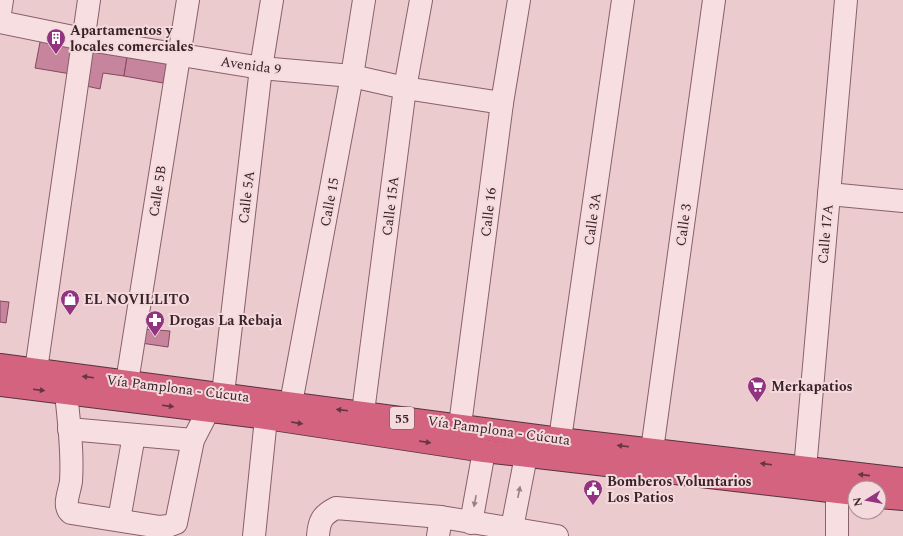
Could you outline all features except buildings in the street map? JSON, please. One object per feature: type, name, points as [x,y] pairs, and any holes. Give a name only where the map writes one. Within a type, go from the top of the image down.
[{"type":"highway","name":"Vía Pamplona - Cúcuta","points":[[0,365],[560,439],[805,469],[903,479]]},
{"type":"highway","name":"Vía Pamplona - Cúcuta","points":[[0,385],[266,418],[484,451],[846,493]]},
{"type":"highway","points":[[887,498],[903,499]]},
{"type":"street","points":[[0,14],[2,0]]},
{"type":"street","points":[[36,370],[89,0]]},
{"type":"street","name":"Calle 5B","points":[[126,382],[188,0]]},
{"type":"street","name":"Calle 5A","points":[[223,394],[261,68],[272,0]]},
{"type":"street","name":"Calle 15","points":[[291,403],[352,76],[364,0]]},
{"type":"street","name":"Calle 15A","points":[[363,412],[405,88],[421,0]]},
{"type":"street","name":"Calle 16","points":[[460,425],[502,103],[519,0]]},
{"type":"street","name":"Calle 3A","points":[[560,439],[623,0]]},
{"type":"street","name":"Calle 3","points":[[652,450],[714,0]]},
{"type":"street","name":"Calle 17A","points":[[805,469],[846,0]]},
{"type":"street","name":"Avenida 9","points":[[0,22],[83,39],[261,68],[352,76],[405,88],[502,103]]},
{"type":"street","points":[[829,194],[903,201]]},
{"type":"street","points":[[66,393],[71,480],[66,505],[67,510],[71,513],[160,527],[176,523],[193,440],[208,411]]},
{"type":"street","points":[[254,536],[266,418]]},
{"type":"street","points":[[69,429],[193,440]]},
{"type":"street","points":[[119,520],[134,435]]},
{"type":"street","points":[[471,523],[484,451]]},
{"type":"street","points":[[512,528],[526,456]]},
{"type":"street","points":[[837,536],[846,493]]},
{"type":"street","points":[[318,536],[319,522],[325,514],[336,508],[440,527],[471,523],[512,528],[545,535]]},
{"type":"place","name":"Apartamentos y locales comerciales","points":[[56,55]]},
{"type":"place","name":"EL NOVILLITO","points":[[70,316]]},
{"type":"place","name":"Drogas La Rebaja","points":[[155,337]]},
{"type":"place","name":"Merkapatios","points":[[757,403]]},
{"type":"place","name":"Bomberos Voluntarios Los Patios","points":[[593,506]]}]
